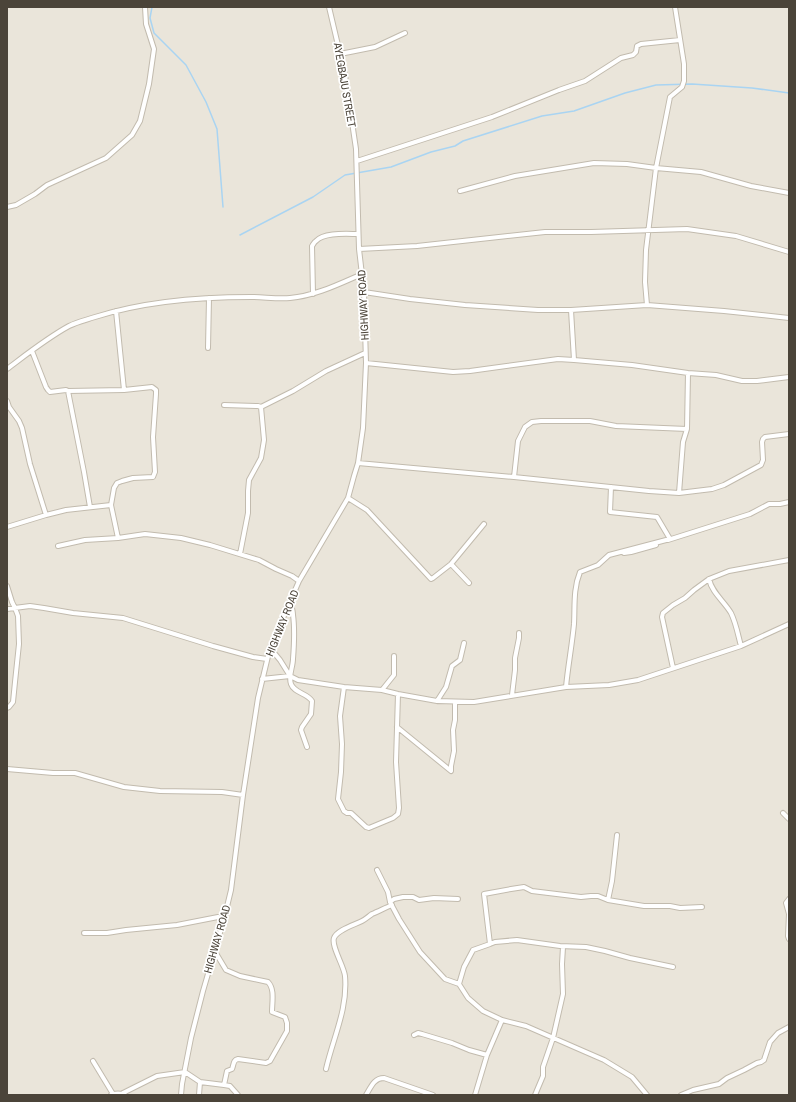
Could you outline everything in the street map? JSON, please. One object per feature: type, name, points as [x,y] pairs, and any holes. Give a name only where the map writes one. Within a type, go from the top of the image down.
[{"type":"street","points":[[7,207],[16,205],[47,185],[106,158],[132,135],[140,121],[149,84],[154,49],[146,24],[145,7]]},
{"type":"street","name":"AYEGBAJU STREET","points":[[329,7],[345,75],[357,162],[356,181]]},
{"type":"street","points":[[647,305],[645,282],[646,250],[656,168],[670,97],[682,87],[684,81],[684,64],[675,7]]},
{"type":"street","points":[[340,54],[375,47],[405,33]]},
{"type":"street","points":[[357,162],[492,117],[585,81],[621,58],[632,55],[636,52],[637,46],[641,44],[680,40]]},
{"type":"street","points":[[460,191],[516,176],[594,163],[627,164],[701,172],[751,186],[789,193]]},
{"type":"street","name":"HIGHWAY ROAD","points":[[181,1095],[202,991],[224,919],[231,890],[243,795],[266,659],[299,581],[348,498],[358,463],[363,428],[366,363],[364,292],[359,249],[356,181]]},
{"type":"street","points":[[359,249],[417,246],[545,232],[687,229],[736,236],[789,252]]},
{"type":"street","points":[[313,294],[312,246],[322,236],[358,234]]},
{"type":"street","points":[[7,369],[46,340],[70,326],[84,320],[116,311],[161,302],[209,298],[290,298],[313,294],[362,274]]},
{"type":"street","points":[[364,292],[465,305],[538,310],[570,310],[647,305],[789,318]]},
{"type":"street","points":[[208,348],[209,298]]},
{"type":"street","points":[[570,310],[574,360]]},
{"type":"street","points":[[116,311],[124,390]]},
{"type":"street","points":[[32,351],[50,392],[66,390],[124,390],[152,387],[156,390],[153,437],[155,472],[153,476],[133,478],[122,481],[117,483],[114,488],[111,505],[118,538]]},
{"type":"street","points":[[224,405],[261,407],[293,392],[326,370],[365,353]]},
{"type":"street","points":[[366,363],[453,372],[558,359],[632,365],[688,373],[716,375],[742,381],[757,381],[789,377]]},
{"type":"street","points":[[679,493],[683,442],[687,429],[688,373]]},
{"type":"street","points":[[68,391],[90,507]]},
{"type":"street","points":[[7,401],[8,408],[19,421],[22,428],[30,464],[46,515]]},
{"type":"street","points":[[240,554],[248,513],[249,480],[261,458],[264,440],[261,407]]},
{"type":"street","points":[[514,477],[518,441],[525,427],[532,422],[590,421],[616,426],[687,429]]},
{"type":"street","points":[[358,463],[679,493],[712,489],[738,478],[761,465],[763,460],[762,439],[765,437],[789,434]]},
{"type":"street","points":[[566,686],[574,624],[577,580],[580,572],[598,564],[609,555],[670,538],[657,517],[610,512],[612,487]]},
{"type":"street","points":[[348,498],[367,510],[430,578],[433,578],[451,564],[484,524]]},
{"type":"street","points":[[606,558],[656,545],[673,538],[750,514],[770,504],[789,502]]},
{"type":"street","points":[[7,527],[66,510],[111,505]]},
{"type":"street","points":[[58,546],[85,540],[118,538],[145,534],[181,538],[210,544],[259,560],[299,581]]},
{"type":"street","points":[[673,668],[662,617],[663,613],[673,604],[685,598],[709,579],[729,571],[789,560]]},
{"type":"street","points":[[451,564],[469,582]]},
{"type":"street","points":[[709,579],[711,586],[730,613],[735,623],[741,646]]},
{"type":"street","points":[[7,586],[18,616],[19,644],[13,702],[7,708]]},
{"type":"street","points":[[290,600],[293,615],[293,661],[290,682],[293,688],[309,697],[312,701],[311,714],[301,730],[307,747]]},
{"type":"street","points":[[7,609],[30,606],[73,613],[123,618],[213,646],[266,659]]},
{"type":"street","points":[[262,678],[290,676],[298,680],[344,687],[382,690],[437,701],[474,702],[566,686],[609,685],[638,680],[741,646],[789,624]]},
{"type":"street","points":[[512,695],[519,633]]},
{"type":"street","points":[[437,701],[446,687],[452,666],[460,660],[464,642]]},
{"type":"street","points":[[270,648],[290,676]]},
{"type":"street","points":[[382,690],[394,675],[394,656]]},
{"type":"street","points":[[344,687],[340,716],[342,744],[339,801],[344,811],[351,813],[366,828],[393,818],[398,814],[399,790],[396,762],[398,694]]},
{"type":"street","points":[[397,727],[452,771],[451,766],[454,751],[453,730],[455,720],[455,702]]},
{"type":"street","points":[[7,770],[75,773],[124,787],[160,791],[222,792],[243,795]]},
{"type":"street","points":[[783,813],[789,819]]},
{"type":"street","points":[[608,900],[612,881],[617,834]]},
{"type":"street","points":[[378,870],[388,892],[391,903],[408,935],[420,952],[445,979],[459,984],[468,998],[483,1011],[502,1020],[526,1026],[604,1060],[632,1077],[647,1095]]},
{"type":"street","points":[[490,944],[484,894],[504,890],[524,887],[532,891],[581,897],[598,896],[608,900],[644,906],[670,906],[680,908],[702,907]]},
{"type":"street","points":[[326,1069],[328,1058],[340,1022],[344,993],[345,976],[333,943],[334,938],[340,932],[364,920],[391,903],[394,899],[413,897],[419,900],[458,899]]},
{"type":"street","points":[[789,899],[786,903],[789,914],[789,939]]},
{"type":"street","points":[[84,933],[107,933],[176,925],[218,917],[224,919]]},
{"type":"street","points":[[459,984],[464,967],[473,950],[495,942],[517,940],[563,947],[586,947],[641,961],[673,967]]},
{"type":"street","points":[[535,1095],[543,1076],[542,1067],[553,1038],[563,994],[563,947]]},
{"type":"street","points":[[214,950],[226,970],[240,976],[268,982],[273,989],[272,1012],[285,1017],[287,1023],[287,1031],[270,1061],[266,1062],[238,1059],[234,1061],[232,1069],[227,1071],[224,1085]]},
{"type":"street","points":[[475,1095],[487,1055],[502,1020]]},
{"type":"street","points":[[681,1095],[693,1090],[719,1084],[727,1078],[761,1062],[764,1060],[770,1042],[778,1033],[789,1027]]},
{"type":"street","points":[[414,1035],[418,1033],[422,1034],[487,1055]]},
{"type":"street","points":[[93,1061],[112,1094],[124,1094],[157,1076],[185,1072],[200,1082],[230,1086],[238,1095]]},
{"type":"street","points":[[366,1095],[375,1080],[380,1078],[384,1078],[433,1095]]},
{"type":"street","points":[[199,1095],[200,1082]]},
{"type":"shaded area","points":[[7,7],[789,7],[789,1095],[7,1095]]},
{"type":"waterway","points":[[152,7],[150,18],[154,33],[186,65],[206,102],[217,129],[223,207]]},
{"type":"waterway","points":[[240,235],[313,197],[345,175],[391,167],[431,152],[455,146],[463,141],[542,116],[574,111],[625,93],[656,85],[692,84],[752,88],[789,93]]}]
